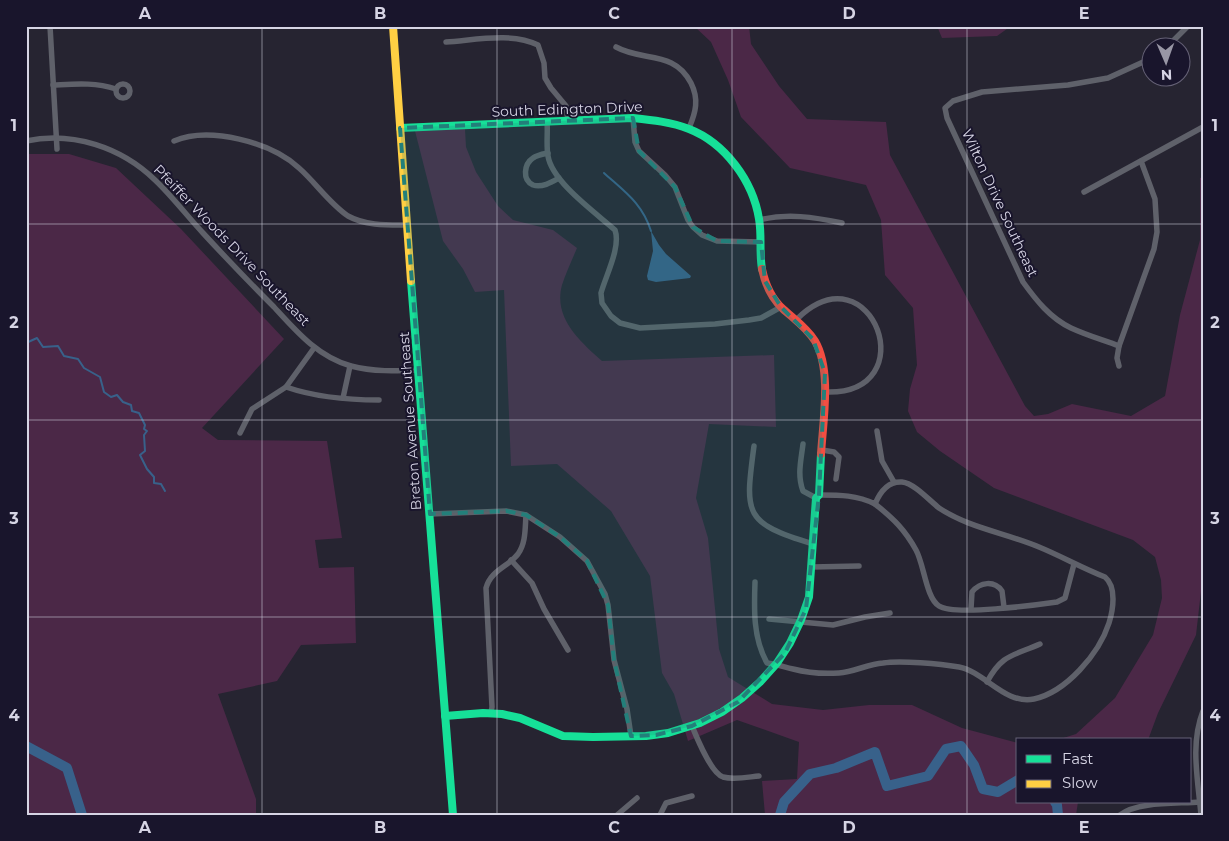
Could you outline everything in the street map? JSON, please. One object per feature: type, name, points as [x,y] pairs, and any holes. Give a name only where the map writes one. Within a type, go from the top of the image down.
[{"type":"street","points":[[50,26],[57,137],[56,149]]},
{"type":"street","name":"Breton Avenue Southeast","points":[[394,26],[400,128],[453,815]]},
{"type":"street","points":[[1176,38],[1188,26]]},
{"type":"street","points":[[446,42],[515,38],[526,40],[538,46],[544,63],[545,78],[566,106],[568,120]]},
{"type":"street","points":[[616,47],[627,52],[667,60],[684,71],[694,88],[696,98],[695,113],[689,128]]},
{"type":"street","name":"Wilton Drive Southeast","points":[[1119,346],[1070,328],[1038,302],[1023,282],[947,118],[945,108],[953,101],[982,92],[1068,85],[1108,78],[1142,63]]},
{"type":"street","points":[[53,85],[81,83],[96,84],[116,89]]},
{"type":"street","points":[[633,118],[635,142],[639,151],[675,187],[688,220],[702,235],[717,241],[761,242]]},
{"type":"street","name":"South Edington Drive","points":[[400,128],[633,118],[656,119],[689,128],[710,138],[726,153],[742,175],[754,200],[759,220],[760,258],[765,281],[781,307],[797,319],[813,339],[822,358],[825,373],[822,450],[810,596],[785,653],[760,682],[738,702],[692,726],[656,735],[580,738],[554,733],[523,719],[491,712],[445,716]]},
{"type":"street","points":[[547,122],[548,158],[559,178],[570,191],[615,230],[617,235],[617,247],[600,298],[611,316],[620,323],[640,328],[715,324],[761,318],[781,307]]},
{"type":"street","points":[[1084,192],[1203,126]]},
{"type":"street","points":[[174,141],[185,136],[206,135],[244,140],[264,147],[297,166],[335,205],[349,216],[363,222],[385,225],[408,225]]},
{"type":"street","name":"Pfeiffer Woods Drive Southeast","points":[[26,141],[57,137],[80,140],[127,158],[155,180],[314,348],[350,366],[378,371],[419,370]]},
{"type":"street","points":[[548,153],[533,158],[529,162],[525,175],[527,181],[534,185],[544,185],[559,178]]},
{"type":"street","points":[[1119,366],[1119,346],[1154,249],[1157,232],[1155,199],[1141,161]]},
{"type":"street","points":[[759,220],[776,216],[794,216],[842,223]]},
{"type":"street","points":[[797,319],[807,309],[818,303],[830,300],[848,301],[866,310],[877,324],[882,339],[881,358],[872,374],[864,383],[849,391],[825,392]]},
{"type":"street","points":[[240,433],[252,409],[286,387],[314,348]]},
{"type":"street","points":[[342,398],[350,366]]},
{"type":"street","points":[[286,387],[342,398],[379,400]]},
{"type":"street","points":[[877,431],[882,461],[894,482]]},
{"type":"street","points":[[803,444],[799,473],[803,491],[818,496],[844,495],[876,504],[899,524],[917,551],[934,601],[938,606],[971,609],[1035,605],[1062,601],[1065,598],[1074,564]]},
{"type":"street","points":[[754,446],[749,486],[753,512],[767,527],[813,544]]},
{"type":"street","points":[[822,450],[834,452],[839,457],[836,479]]},
{"type":"street","points":[[755,582],[758,645],[768,663],[794,670],[829,673],[851,672],[882,663],[960,667],[1014,698],[1023,700],[1035,699],[1051,692],[1070,679],[1089,659],[1100,642],[1112,611],[1111,583],[1105,577],[1040,547],[967,523],[940,509],[906,482],[894,482],[886,487],[876,504]]},
{"type":"street","points":[[430,514],[506,511],[526,515],[560,537],[587,561],[605,594],[611,620],[614,660],[627,709],[631,736]]},
{"type":"street","points":[[491,712],[486,588],[492,575],[518,554],[522,547],[526,515]]},
{"type":"street","points":[[511,560],[532,583],[544,609],[568,650]]},
{"type":"street","points":[[812,567],[859,566]]},
{"type":"street","points":[[971,609],[972,592],[979,585],[987,583],[995,584],[1002,591],[1004,607]]},
{"type":"street","points":[[770,619],[840,625],[865,617],[890,613]]},
{"type":"street","points":[[988,682],[1001,661],[1040,644]]},
{"type":"street","points":[[1202,814],[1196,742],[1197,730],[1203,711]]},
{"type":"street","points":[[692,726],[706,755],[719,775],[741,778],[759,776]]},
{"type":"street","points":[[660,815],[666,804],[692,796]]},
{"type":"street","points":[[617,815],[637,798]]},
{"type":"street","points":[[1192,803],[1200,802]]},
{"type":"street","points":[[1120,815],[1127,810],[1138,807],[1175,804]]},
{"type":"highlighted area","points":[[633,118],[639,151],[675,187],[693,227],[717,241],[761,242],[765,281],[781,307],[813,339],[825,373],[819,495],[806,609],[785,653],[738,702],[692,726],[656,735],[631,736],[614,660],[608,605],[587,561],[560,537],[526,515],[506,511],[430,514],[400,128]]},
{"type":"shaded area","points":[[694,26],[749,26],[751,44],[779,86],[807,119],[886,122],[890,155],[1025,406],[1034,416],[1048,414],[1072,404],[1131,416],[1165,396],[1180,315],[1200,240],[1200,178],[1203,177],[1203,574],[1196,635],[1158,713],[1149,738],[1063,738],[1076,734],[1115,698],[1153,635],[1162,598],[1161,580],[1155,557],[1133,540],[994,488],[940,451],[917,432],[908,411],[910,389],[917,365],[913,308],[885,275],[881,220],[866,185],[790,168],[741,117],[728,80],[711,42]]},
{"type":"shaded area","points":[[937,26],[1011,26],[997,36],[942,38]]},
{"type":"shaded area","points":[[465,129],[466,147],[476,172],[498,206],[513,220],[553,230],[577,248],[562,285],[561,308],[570,328],[602,361],[774,355],[776,427],[709,424],[696,498],[708,538],[719,649],[728,677],[772,704],[823,710],[869,705],[912,705],[962,728],[1016,742],[1016,804],[1078,804],[1076,815],[765,815],[762,781],[797,779],[799,742],[737,720],[688,741],[674,694],[662,673],[650,576],[611,511],[557,464],[511,466],[504,290],[475,292],[463,269],[443,241],[415,131]]},
{"type":"shaded area","points":[[69,154],[116,168],[181,229],[284,339],[202,428],[218,440],[327,441],[342,538],[315,540],[319,568],[354,567],[356,643],[301,645],[277,681],[218,694],[256,799],[256,815],[26,815],[26,155]]},
{"type":"water","points":[[651,231],[666,254],[691,276],[690,278],[656,282],[648,280],[647,276],[653,251]]},
{"type":"waterway","points":[[604,173],[638,205],[651,231]]},
{"type":"waterway","points":[[26,343],[37,338],[43,347],[58,346],[64,356],[78,359],[84,368],[100,377],[104,392],[111,397],[117,395],[123,402],[131,405],[132,411],[139,413],[145,425],[144,429],[147,431],[144,435],[145,451],[140,455],[147,469],[154,477],[154,483],[161,484],[165,491]]},
{"type":"waterway","points":[[26,746],[67,768],[82,815]]},
{"type":"waterway","points":[[780,815],[784,802],[810,774],[836,768],[875,752],[887,786],[928,776],[946,749],[961,746],[974,765],[983,789],[998,792],[1016,781]]},
{"type":"waterway","points":[[1056,804],[1058,815]]},
{"type":"traffic: fast","points":[[400,128],[633,118],[668,123],[689,129],[702,135],[725,154],[735,165],[751,191],[759,219],[762,269]]},
{"type":"traffic: fast","points":[[411,281],[453,815]]},
{"type":"traffic: fast","points":[[445,716],[483,713],[502,714],[520,718],[563,736],[593,737],[646,736],[668,733],[700,723],[722,712],[760,682],[777,663],[790,643],[801,620],[809,597],[821,454]]},
{"type":"traffic: slow","points":[[393,26],[411,281]]},
{"type":"traffic: jam","points":[[762,269],[772,296],[808,332],[815,341],[820,353],[825,381],[821,454]]}]
